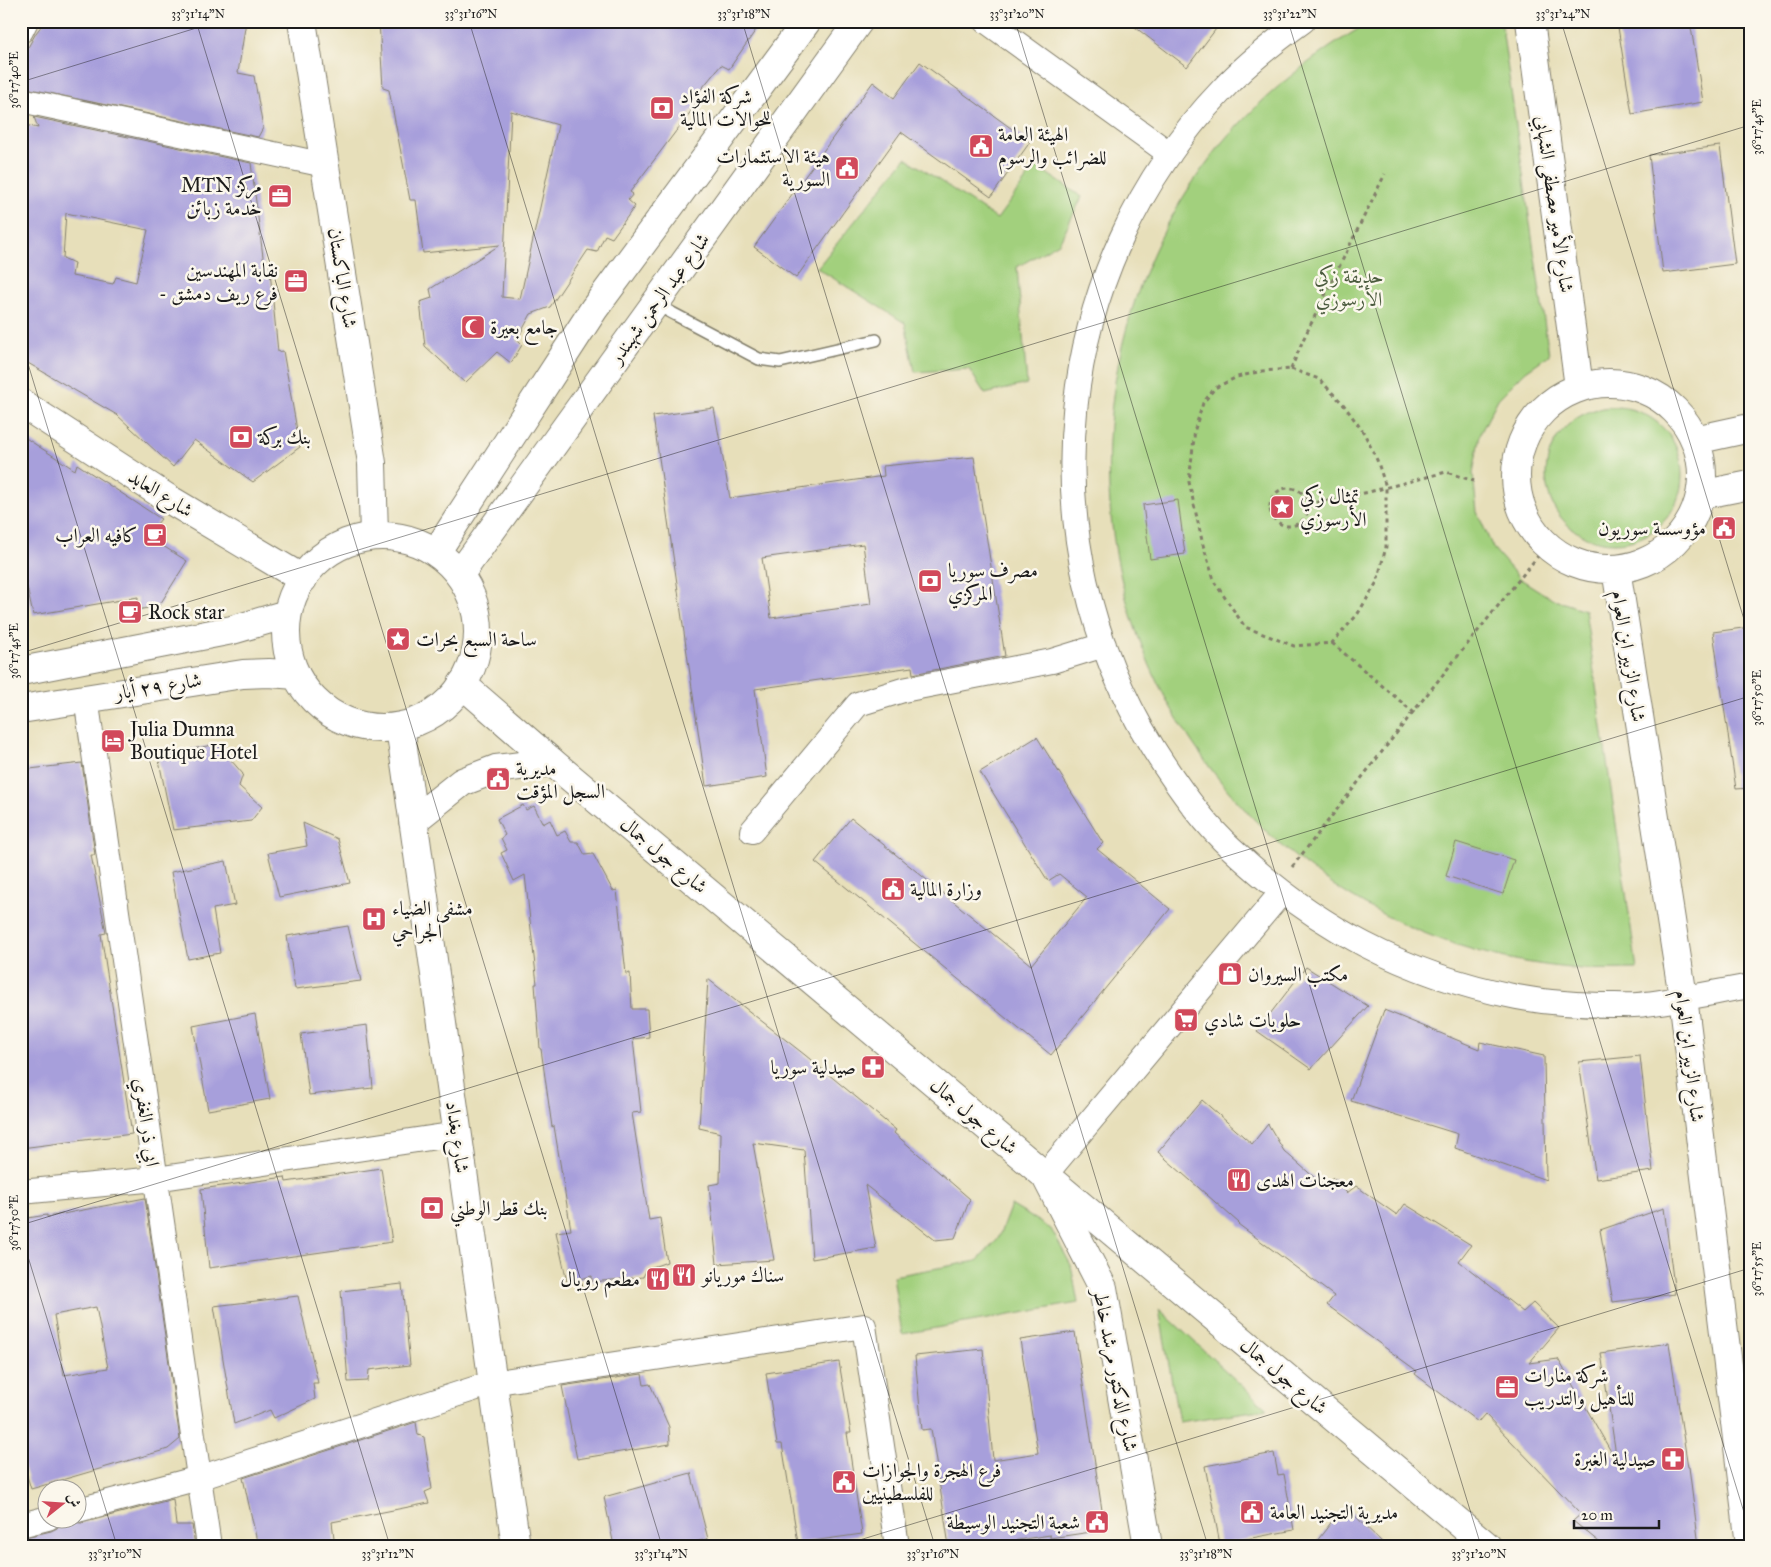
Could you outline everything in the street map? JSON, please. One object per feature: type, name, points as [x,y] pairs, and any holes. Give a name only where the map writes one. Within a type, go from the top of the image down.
[{"type":"main road","name":"شارع الباكستان","points":[[302,21],[372,463],[374,535]]},
{"type":"main road","points":[[437,552],[594,309],[807,21]]},
{"type":"main road","name":"شارع عبد الرحمن شهبندر","points":[[460,574],[859,21]]},
{"type":"main road","name":"شارع الأمير مصطفى الشهابي","points":[[1530,21],[1579,387]]},
{"type":"main road","points":[[1606,382],[1634,386],[1660,398],[1680,416],[1695,440],[1702,468],[1700,495],[1689,524],[1670,547],[1645,563],[1616,570],[1591,568],[1567,560],[1546,546],[1529,524],[1518,499],[1516,471],[1521,444],[1534,419],[1554,400],[1579,387],[1606,382]]},
{"type":"main road","name":"شارع العابد","points":[[21,403],[172,501],[303,579]]},
{"type":"main road","points":[[1695,440],[1750,428]]},
{"type":"main road","points":[[1700,495],[1750,485]]},
{"type":"main road","points":[[374,535],[407,538],[437,552],[460,574],[475,603],[479,636],[472,668],[455,696],[430,716],[400,727],[369,728],[339,718],[314,700],[296,675],[287,645],[287,614],[298,585],[317,560],[343,543],[374,535]]},
{"type":"main road","name":"شارع الزبير ابن العوام","points":[[1616,570],[1683,998],[1750,1545]]},
{"type":"main road","name":"شارع ٢٩ أيار","points":[[21,670],[232,630],[287,614]]},
{"type":"main road","name":"شارع ٢٩ أيار","points":[[21,709],[243,674],[269,672],[296,675]]},
{"type":"main road","name":"شارع جول جمال","points":[[462,684],[552,762],[1487,1546]]},
{"type":"main road","name":"شارع بغداد","points":[[400,727],[516,1546]]},
{"type":"main road","points":[[412,821],[462,782],[496,770],[552,762]]},
{"type":"main road","name":"شارع الدكتور مرشد خاطر","points":[[1045,1175],[1103,1288],[1148,1546]]},
{"type":"street","points":[[21,31],[26,21]]},
{"type":"street","points":[[986,21],[1170,154]]},
{"type":"street","points":[[1303,21],[1268,47],[1222,89],[1183,136],[1148,187],[1120,241],[1097,299],[1082,359],[1073,420],[1072,481],[1078,543],[1090,603],[1109,662],[1135,718],[1167,770],[1204,820],[1230,848],[1295,903],[1347,936],[1402,964],[1461,984],[1520,998],[1581,1005],[1643,1005],[1750,986]]},
{"type":"street","points":[[21,100],[325,165]]},
{"type":"street","points":[[752,831],[858,704],[903,690],[1052,661],[1104,646]]},
{"type":"street","name":"ابي ذر الغفري","points":[[86,698],[209,1546]]},
{"type":"street","points":[[1045,1175],[1279,889]]},
{"type":"street","points":[[21,1192],[156,1179],[457,1134]]},
{"type":"street","points":[[88,1507],[199,1478],[492,1383],[864,1326],[898,1546]]},
{"type":"street","points":[[21,1525],[38,1521]]},
{"type":"lane","points":[[655,304],[759,359],[780,362],[876,340]]},
{"type":"path","points":[[1291,369],[1303,340],[1385,174]]},
{"type":"path","points":[[1291,369],[1319,379],[1343,404],[1364,433],[1386,487],[1386,547],[1377,582],[1357,615],[1332,643],[1294,646],[1245,627],[1215,583],[1202,545],[1189,482],[1195,429],[1203,403],[1215,388],[1237,377],[1254,373],[1291,369]]},
{"type":"path","points":[[1308,504],[1446,472],[1474,481]]},
{"type":"path","points":[[1287,488],[1299,490],[1304,495],[1308,504],[1307,514],[1304,519],[1294,526],[1281,525],[1276,522],[1270,510],[1270,504],[1276,492],[1287,488]]},
{"type":"path","points":[[1279,889],[1413,712],[1546,546]]},
{"type":"path","points":[[1332,643],[1413,712]]},
{"type":"green space","name":"حديقة زكي الأرسوزي","points":[[1372,21],[1501,21],[1549,355],[1526,371],[1498,399],[1480,434],[1473,473],[1477,512],[1493,548],[1519,578],[1552,599],[1585,610],[1637,969],[1561,967],[1519,961],[1457,945],[1387,917],[1331,884],[1305,865],[1256,822],[1234,798],[1193,744],[1165,698],[1150,665],[1123,587],[1112,523],[1108,459],[1113,394],[1126,330],[1147,269],[1175,211],[1211,157],[1246,117],[1305,65]]},
{"type":"green space","points":[[906,158],[997,219],[1036,166],[1082,197],[1059,243],[1017,267],[1027,384],[985,394],[969,369],[915,372],[905,323],[817,268]]},
{"type":"green space","points":[[1614,407],[1640,413],[1662,427],[1676,449],[1682,475],[1676,501],[1662,523],[1640,537],[1614,543],[1588,537],[1566,523],[1552,501],[1546,475],[1552,449],[1566,427],[1588,413]]},
{"type":"green space","points":[[1011,1205],[1051,1229],[1071,1265],[1078,1303],[902,1334],[893,1276],[977,1261],[998,1239]]},
{"type":"green space","points":[[1159,1309],[1267,1409],[1179,1422]]},
{"type":"building","points":[[45,21],[246,21],[238,73],[254,76],[263,128],[258,137],[21,87],[21,60]]},
{"type":"building","points":[[379,21],[762,21],[729,69],[721,65],[694,98],[698,102],[630,192],[633,194],[628,200],[635,206],[612,238],[605,235],[597,252],[588,250],[550,307],[531,314],[517,340],[522,345],[511,363],[497,352],[465,383],[425,346],[420,302],[432,298],[430,289],[500,245],[423,253],[416,200],[410,200],[389,90],[383,88]],"holes":[[[511,111],[558,125],[520,299],[502,297]]]},
{"type":"building","points":[[1127,21],[1222,21],[1187,67]]},
{"type":"building","points":[[1617,21],[1690,21],[1703,102],[1632,114]]},
{"type":"building","points":[[920,62],[1030,142],[991,197],[901,132],[796,278],[754,247],[873,82],[894,98]]},
{"type":"building","points":[[34,117],[251,163],[265,272],[270,271],[278,352],[283,351],[300,447],[253,482],[194,440],[173,467],[117,415],[21,359],[21,124],[38,128]],"holes":[[[66,213],[148,230],[136,282],[116,277],[113,284],[72,276],[74,263],[63,258]]]},
{"type":"building","points":[[1720,146],[1735,264],[1663,273],[1649,155]]},
{"type":"building","name":"مصرف سوريا المركزي","points":[[714,408],[730,498],[884,476],[883,466],[974,457],[1005,656],[913,674],[912,667],[755,689],[767,777],[706,786],[653,416]],"holes":[[[863,544],[871,604],[771,618],[762,558]]]},
{"type":"building","points":[[21,435],[75,470],[77,464],[161,519],[147,536],[187,561],[159,606],[137,610],[138,597],[33,615],[21,560]]},
{"type":"building","points":[[1178,500],[1185,554],[1150,559],[1143,505]]},
{"type":"building","points":[[1750,627],[1750,788],[1736,789],[1713,632]]},
{"type":"building","name":"وزارة المالية","points":[[1037,737],[1103,843],[1097,849],[1170,909],[1051,1055],[815,862],[851,818],[1031,965],[1087,897],[1059,874],[1048,881],[980,772]]},
{"type":"building","points":[[217,744],[243,774],[239,786],[262,807],[251,821],[173,830],[158,756]]},
{"type":"building","points":[[82,763],[95,855],[91,855],[106,933],[101,934],[132,1134],[21,1148],[21,770]]},
{"type":"building","points":[[523,805],[526,810],[534,806],[543,824],[550,820],[557,835],[565,831],[571,842],[578,842],[585,855],[593,854],[613,891],[617,890],[626,974],[630,973],[632,1009],[647,1009],[649,1037],[633,1039],[641,1112],[632,1113],[649,1220],[660,1218],[667,1262],[647,1269],[643,1277],[592,1282],[592,1276],[567,1282],[556,1232],[571,1230],[540,1049],[535,984],[537,984],[525,875],[514,881],[501,853],[507,850],[501,838],[505,835],[497,819]]},
{"type":"building","points":[[303,823],[338,839],[350,883],[279,897],[268,853],[307,846]]},
{"type":"building","points":[[1456,842],[1514,860],[1503,894],[1446,876]]},
{"type":"building","points":[[226,861],[235,905],[213,909],[220,953],[188,959],[171,872]]},
{"type":"building","points":[[348,926],[361,981],[295,989],[287,936]]},
{"type":"building","points":[[1306,967],[1368,1006],[1311,1069],[1257,1031]]},
{"type":"building","points":[[708,979],[896,1130],[894,1133],[970,1199],[955,1238],[935,1240],[865,1185],[876,1248],[812,1259],[804,1150],[753,1143],[774,1260],[717,1264],[709,1185],[720,1183],[721,1133],[699,1128]]},
{"type":"building","points":[[1384,1010],[1479,1049],[1480,1042],[1544,1056],[1546,1180],[1455,1148],[1458,1134],[1351,1101]]},
{"type":"building","points":[[255,1014],[270,1099],[208,1110],[193,1026]]},
{"type":"building","points":[[367,1025],[373,1088],[309,1095],[301,1034]]},
{"type":"building","points":[[1640,1056],[1653,1171],[1596,1179],[1579,1062]]},
{"type":"building","points":[[1202,1100],[1252,1144],[1268,1124],[1284,1151],[1324,1186],[1333,1178],[1347,1193],[1356,1186],[1397,1215],[1405,1204],[1471,1245],[1459,1261],[1523,1312],[1533,1303],[1559,1328],[1529,1363],[1558,1359],[1617,1462],[1601,1353],[1669,1343],[1689,1467],[1699,1546],[1604,1546],[1573,1521],[1581,1514],[1485,1414],[1478,1422],[1415,1374],[1417,1371],[1327,1305],[1334,1296],[1238,1224],[1158,1152]]},
{"type":"building","points":[[381,1168],[392,1242],[209,1268],[201,1189],[285,1177],[286,1182]]},
{"type":"building","points":[[145,1198],[180,1439],[168,1449],[62,1480],[38,1480],[38,1487],[31,1489],[21,1456],[21,1219],[47,1215],[47,1217]],"holes":[[[96,1307],[108,1368],[64,1375],[54,1315]]]},
{"type":"building","points":[[1664,1208],[1675,1294],[1613,1302],[1600,1230]]},
{"type":"building","points":[[402,1284],[410,1365],[369,1370],[368,1381],[348,1382],[341,1291]]},
{"type":"building","points":[[298,1296],[318,1383],[313,1383],[315,1399],[274,1418],[270,1410],[234,1424],[214,1306]]},
{"type":"building","points":[[1075,1332],[1105,1530],[1050,1538],[1050,1535],[980,1546],[949,1546],[931,1429],[922,1430],[915,1356],[983,1349],[993,1460],[1038,1453],[1020,1340]]},
{"type":"building","points":[[839,1362],[851,1433],[847,1433],[862,1534],[798,1543],[782,1444],[777,1444],[766,1373]]},
{"type":"building","points":[[642,1374],[644,1385],[650,1384],[669,1427],[670,1444],[577,1459],[562,1386]]},
{"type":"building","points":[[416,1422],[418,1435],[424,1437],[432,1489],[425,1492],[429,1503],[332,1522],[335,1546],[258,1546],[243,1478]]},
{"type":"building","name":"مديرية التجنيد العامة","points":[[1274,1453],[1278,1475],[1284,1474],[1294,1530],[1220,1544],[1205,1466]]},
{"type":"building","points":[[691,1473],[708,1539],[676,1546],[614,1546],[604,1497]]},
{"type":"building","points":[[173,1499],[176,1525],[192,1525],[195,1546],[21,1546],[21,1538],[53,1530],[88,1530],[88,1521]]},
{"type":"building","points":[[1340,1511],[1350,1511],[1386,1546],[1313,1546]]},
{"type":"place","name":"شركة الفؤاد للحوالات المالية","points":[[662,108]]},
{"type":"place","name":"الهيئة العامة للضرائب والرسوم","points":[[981,146]]},
{"type":"place","name":"هيئة الاستثمارات السورية","points":[[847,168]]},
{"type":"place","name":"MTN مركز خدمة زبائن","points":[[280,196]]},
{"type":"place","name":"نقابة المهندسين - فرع ريف دمشق","points":[[296,281]]},
{"type":"place","name":"جامع بعيرة","points":[[473,327]]},
{"type":"place","name":"بنك بركة","points":[[241,437]]},
{"type":"place","name":"تمثال زكي الأرسوزي","points":[[1282,507]]},
{"type":"place","name":"مؤوسسة سوريون","points":[[1724,528]]},
{"type":"place","name":"كافيه العراب","points":[[155,535]]},
{"type":"place","name":"مصرف سوريا المركزي","points":[[930,581]]},
{"type":"place","name":"Rock star","points":[[130,612]]},
{"type":"place","name":"ساحة السبع بحرات","points":[[398,639]]},
{"type":"place","name":"Julia Dumna Boutique Hotel","points":[[113,741]]},
{"type":"place","name":"مديرية السجل المؤقت","points":[[498,779]]},
{"type":"place","name":"وزارة المالية","points":[[893,889]]},
{"type":"place","name":"مشفى الضياء الجراحي","points":[[374,919]]},
{"type":"place","name":"مكتب السيروان","points":[[1230,974]]},
{"type":"place","name":"حلويات شادي","points":[[1186,1020]]},
{"type":"place","name":"صيدلية سوريا","points":[[873,1067]]},
{"type":"place","name":"معجنات الهدى","points":[[1239,1180]]},
{"type":"place","name":"بنك قطر الوطني","points":[[432,1208]]},
{"type":"place","name":"سناك موريانو","points":[[684,1275]]},
{"type":"place","name":"مطعم رويال","points":[[658,1279]]},
{"type":"place","name":"شركة منارات للتأهيل والتدريب","points":[[1507,1387]]},
{"type":"place","name":"صيدلية الغبرة","points":[[1673,1459]]},
{"type":"place","name":"فرع الهجرة والجوازات للفلسطينيين","points":[[844,1482]]},
{"type":"place","name":"مديرية التجنيد العامة","points":[[1252,1512]]},
{"type":"place","name":"شعبة التجنيد الوسيطة","points":[[1097,1522]]}]
